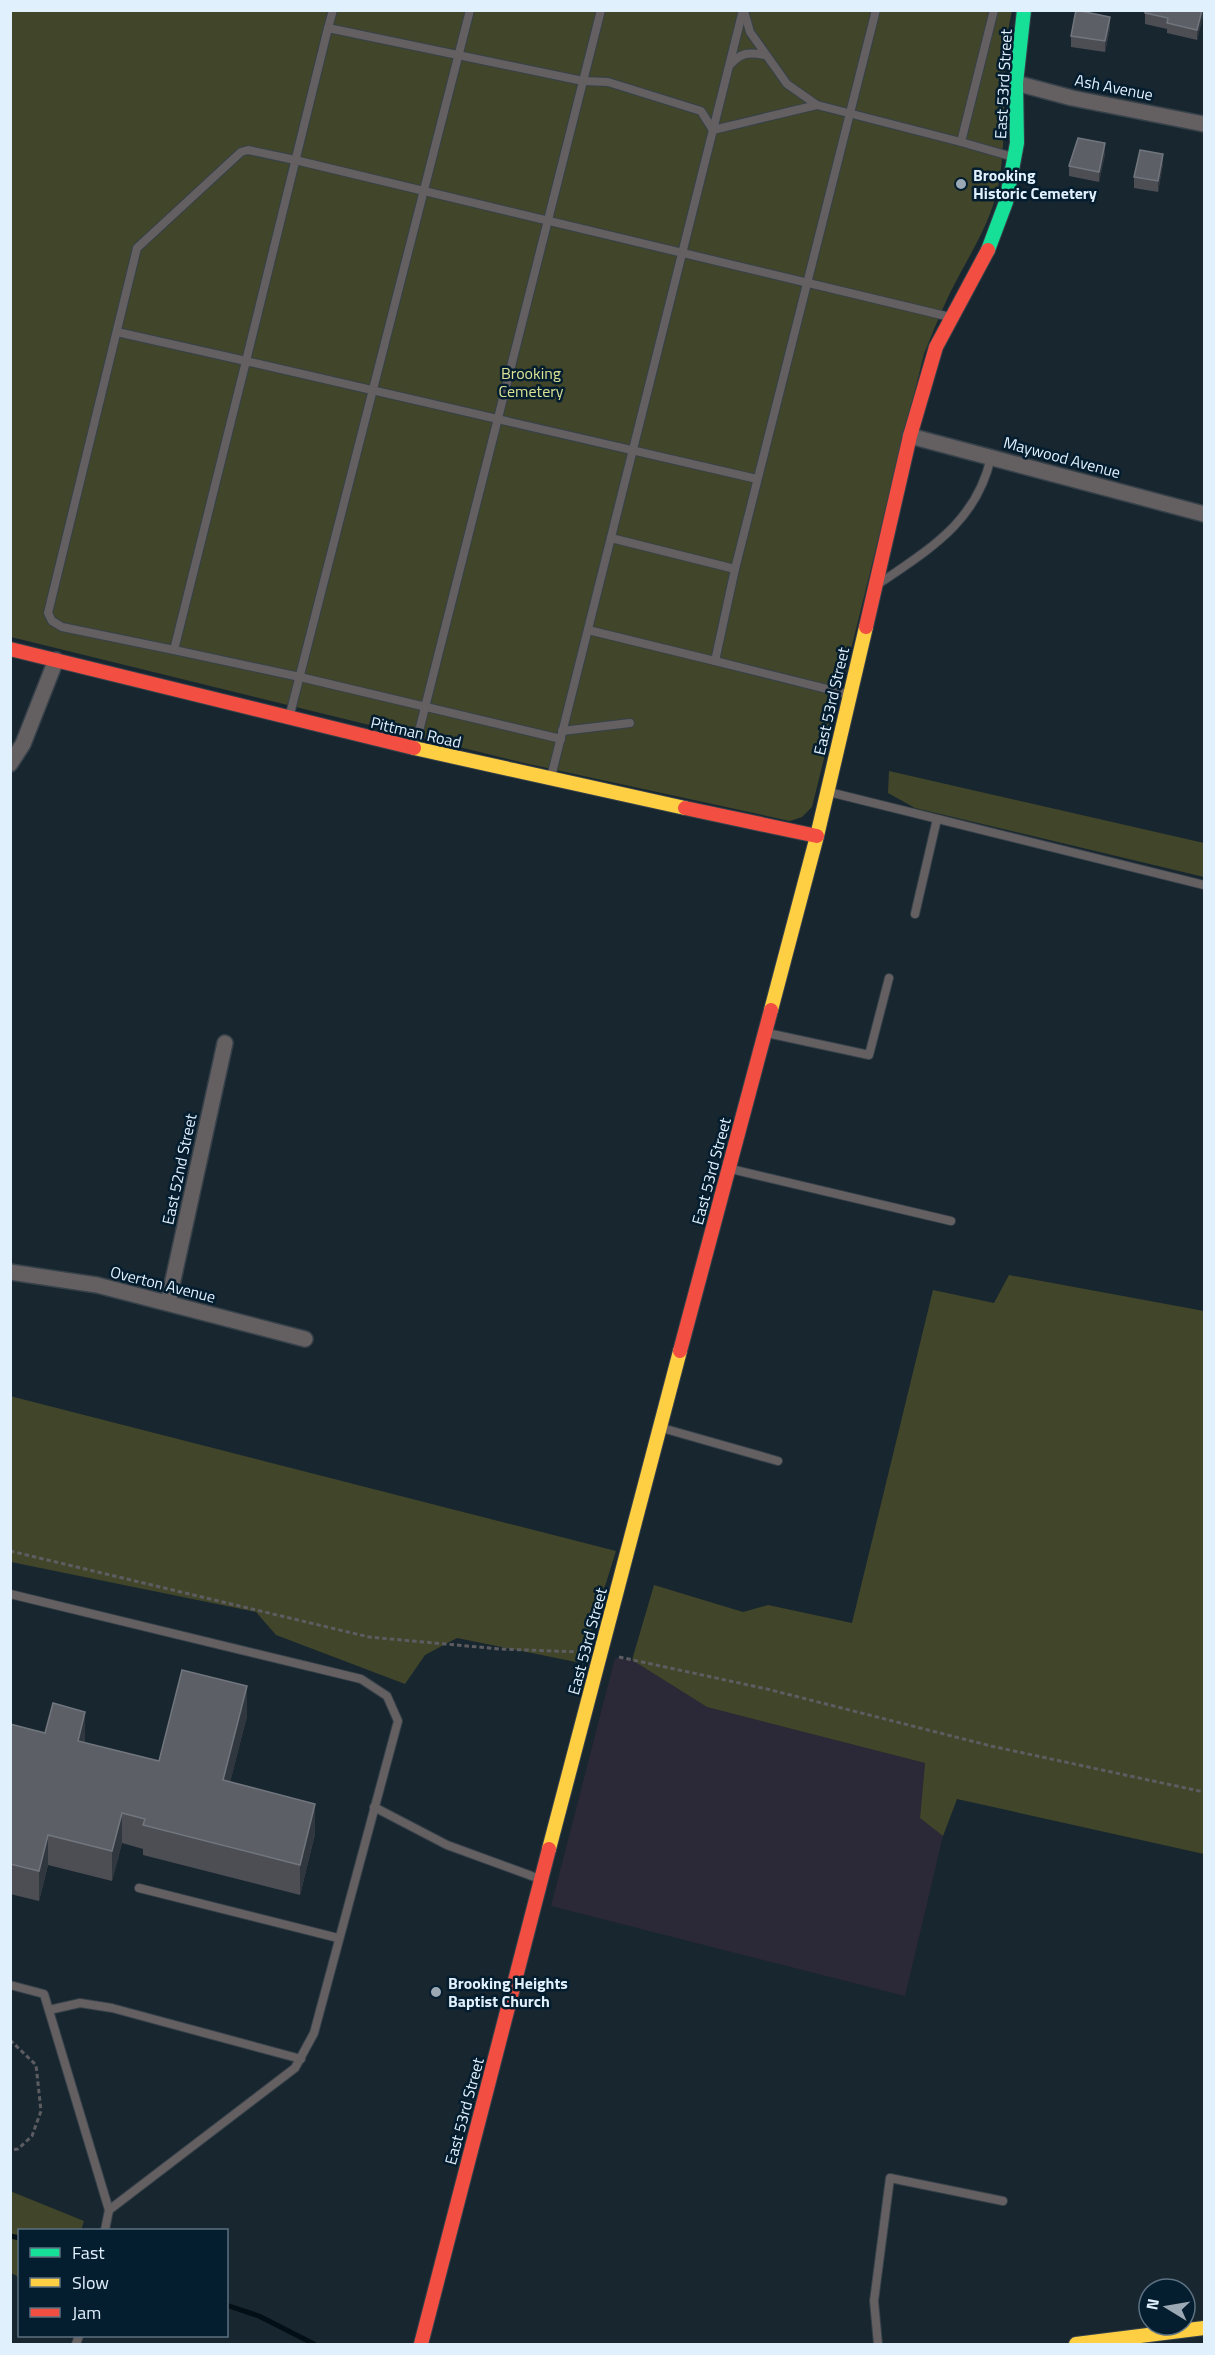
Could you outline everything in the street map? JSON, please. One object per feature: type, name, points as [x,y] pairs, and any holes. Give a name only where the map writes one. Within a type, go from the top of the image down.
[{"type":"street","name":"East 53rd Street","points":[[421,2344],[817,836],[910,436],[936,347],[988,249],[1006,202],[1014,158],[1016,83],[1024,10]]},
{"type":"street","name":"Ash Avenue","points":[[1016,83],[1071,98],[1204,124]]},
{"type":"street","name":"Maywood Avenue","points":[[910,436],[1204,514]]},
{"type":"street","name":"Pittman Road","points":[[10,650],[289,719],[551,780],[817,836]]},
{"type":"street","points":[[10,764],[23,744],[56,660]]},
{"type":"street","name":"East 52nd Street","points":[[168,1303],[225,1043]]},
{"type":"street","name":"Overton Avenue","points":[[10,1272],[97,1285],[305,1339]]},
{"type":"street","points":[[1076,2344],[1204,2328]]},
{"type":"lane","points":[[174,650],[333,10]]},
{"type":"lane","points":[[289,719],[470,10]]},
{"type":"lane","points":[[414,748],[601,10]]},
{"type":"lane","points":[[743,10],[750,32],[787,84],[817,105],[1014,158]]},
{"type":"lane","points":[[551,780],[743,10]]},
{"type":"lane","points":[[715,661],[757,479],[876,10]]},
{"type":"lane","points":[[961,142],[994,10]]},
{"type":"lane","points":[[328,28],[458,57],[583,81],[608,82],[701,111],[713,130]]},
{"type":"lane","points":[[729,66],[737,57],[748,52],[765,55]]},
{"type":"lane","points":[[713,130],[817,105]]},
{"type":"lane","points":[[630,723],[562,735],[424,708],[300,677],[62,627],[52,621],[48,613],[137,248],[241,152],[248,150],[951,317]]},
{"type":"lane","points":[[117,332],[375,389],[757,479]]},
{"type":"lane","points":[[874,588],[942,539],[964,517],[982,489],[991,457]]},
{"type":"lane","points":[[611,538],[735,569]]},
{"type":"lane","points":[[588,630],[849,694]]},
{"type":"lane","points":[[827,791],[1204,885]]},
{"type":"lane","points":[[915,914],[937,819]]},
{"type":"lane","points":[[765,1033],[869,1055],[889,978]]},
{"type":"lane","points":[[729,1168],[951,1221]]},
{"type":"lane","points":[[660,1428],[778,1461]]},
{"type":"lane","points":[[10,1594],[361,1679],[387,1696],[398,1720],[314,2033],[301,2059],[295,2068],[109,2210]]},
{"type":"lane","points":[[374,1808],[447,1845],[542,1880]]},
{"type":"lane","points":[[139,1888],[338,1938]]},
{"type":"lane","points":[[10,1986],[44,1994],[109,2210],[105,2229]]},
{"type":"lane","points":[[49,2010],[80,2003],[112,2008],[301,2059]]},
{"type":"lane","points":[[878,2344],[874,2301],[890,2178],[1003,2201]]},
{"type":"path","points":[[10,2040],[36,2065],[41,2111],[32,2136],[18,2149],[10,2150]]},
{"type":"path","points":[[10,2309],[13,2317],[10,2325]]},
{"type":"shaded area","points":[[615,1658],[632,1660],[707,1707],[925,1763],[920,1817],[943,1836],[905,1996],[551,1906]]},
{"type":"green space","name":"Brooking Cemetery","points":[[10,11],[1012,11],[1006,55],[1003,143],[998,187],[983,229],[946,302],[924,354],[812,807],[802,817],[790,821],[524,763],[11,637]]},
{"type":"green space","points":[[889,771],[1204,843],[1204,877],[915,808],[888,793]]},
{"type":"green space","points":[[1009,1275],[1204,1311],[1204,1854],[957,1799],[943,1836],[920,1818],[925,1763],[707,1707],[632,1660],[654,1585],[743,1612],[768,1605],[852,1623],[933,1290],[994,1303]]},
{"type":"green space","points":[[10,1396],[616,1551],[581,1663],[457,1638],[425,1655],[405,1684],[276,1635],[256,1612],[11,1562]]},
{"type":"green space","points":[[10,2191],[84,2221],[81,2229],[18,2229],[18,2276],[11,2273]]},
{"type":"building","points":[[1076,10],[1110,17],[1105,41],[1071,36]]},
{"type":"building","points":[[1146,10],[1202,10],[1197,30],[1167,23],[1168,18],[1145,13]]},
{"type":"building","points":[[1078,138],[1105,143],[1099,172],[1069,166]]},
{"type":"building","points":[[1140,150],[1163,154],[1158,181],[1134,177]]},
{"type":"building","points":[[182,1670],[247,1686],[223,1780],[315,1804],[300,1865],[143,1825],[145,1819],[122,1813],[112,1851],[48,1835],[39,1871],[10,1864],[10,1724],[45,1733],[53,1703],[85,1712],[78,1741],[159,1761]]},
{"type":"waterway","points":[[10,2236],[18,2238]]},
{"type":"waterway","points":[[228,2306],[259,2316],[314,2344]]},
{"type":"traffic: fast","points":[[988,250],[1006,202],[1017,143],[1016,83],[1024,10]]},
{"type":"traffic: slow","points":[[771,1010],[817,836],[866,627]]},
{"type":"traffic: slow","points":[[414,748],[685,808]]},
{"type":"traffic: slow","points":[[549,1849],[680,1351]]},
{"type":"traffic: slow","points":[[1076,2344],[1204,2328]]},
{"type":"traffic: jam","points":[[866,627],[910,436],[936,347],[988,250]]},
{"type":"traffic: jam","points":[[10,649],[414,748]]},
{"type":"traffic: jam","points":[[685,808],[817,836]]},
{"type":"traffic: jam","points":[[680,1351],[771,1010]]},
{"type":"traffic: jam","points":[[421,2344],[549,1849]]},
{"type":"place","name":"Brooking Historic Cemetery","points":[[961,184]]},
{"type":"place","name":"Brooking Heights Baptist Church","points":[[436,1992]]}]
